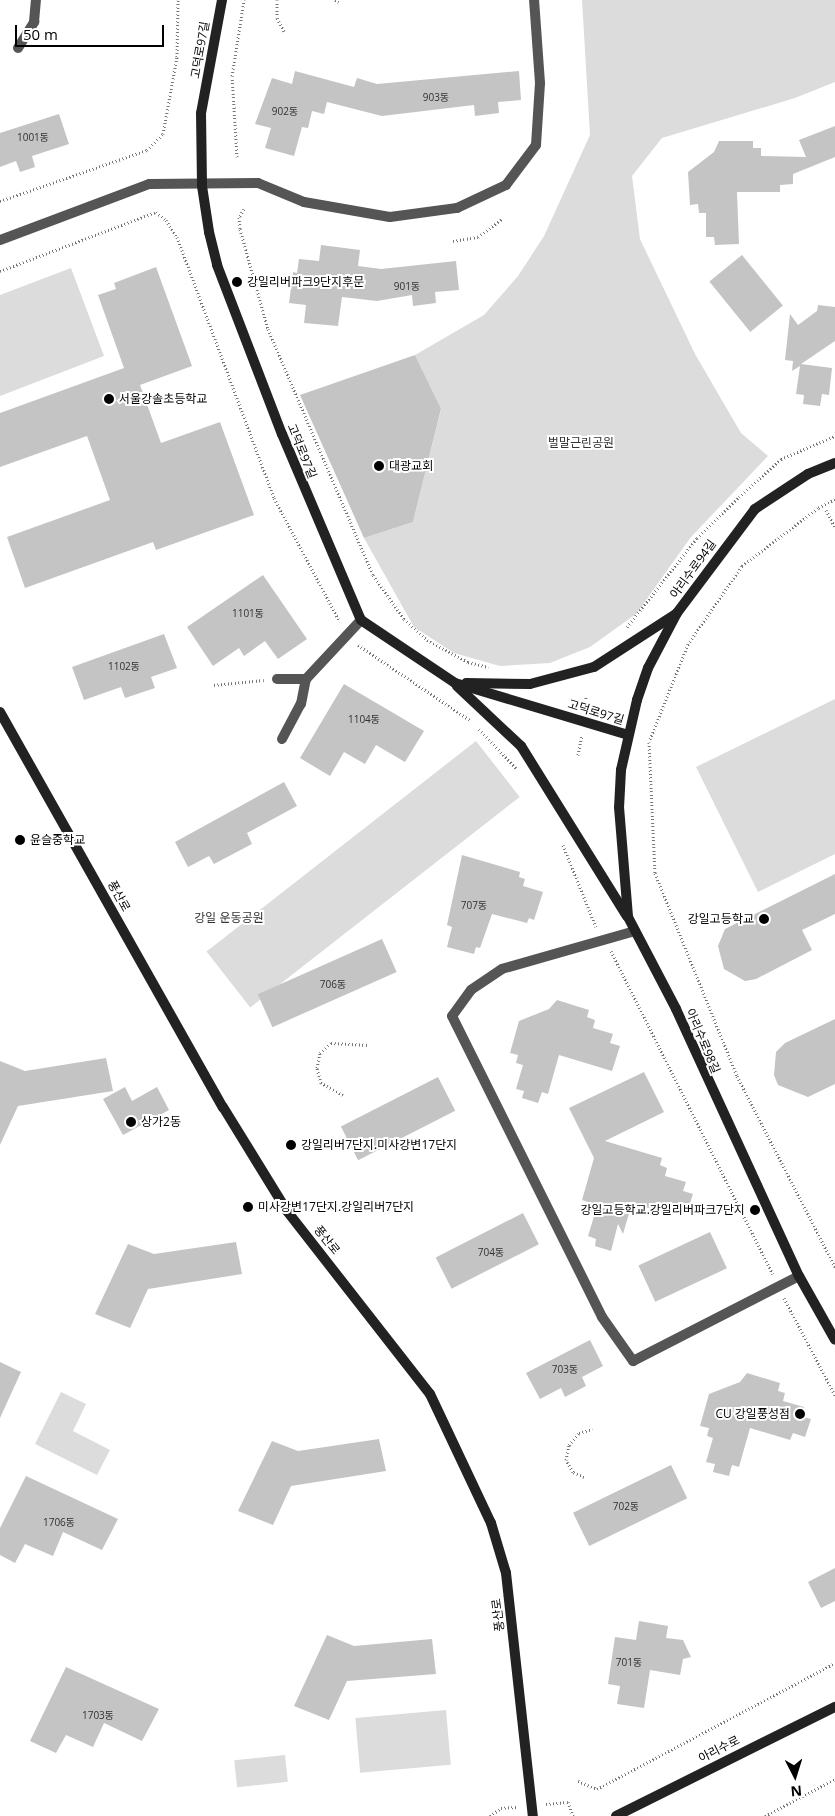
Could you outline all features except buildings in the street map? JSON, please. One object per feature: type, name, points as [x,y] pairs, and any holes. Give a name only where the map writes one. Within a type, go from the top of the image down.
[{"type":"street","points":[[18,48],[34,22],[36,0]]},
{"type":"street","name":"고덕로97길","points":[[222,0],[201,113],[202,186],[217,266],[323,535],[361,620],[455,683],[628,735]]},
{"type":"street","points":[[0,240],[149,184],[202,186],[258,183],[304,202],[390,217],[458,208],[506,185],[536,145],[540,83],[534,0]]},
{"type":"street","name":"아리수로94길","points":[[628,735],[648,668],[677,613],[755,509],[808,474],[835,462]]},
{"type":"street","points":[[455,683],[530,684],[594,667],[677,613]]},
{"type":"street","points":[[282,738],[302,704],[306,679],[361,620]]},
{"type":"street","points":[[277,679],[306,679]]},
{"type":"street","points":[[455,683],[520,746],[628,917]]},
{"type":"street","name":"풍산로","points":[[0,712],[223,1107],[287,1211],[430,1394],[491,1523],[506,1573],[533,1816]]},
{"type":"street","name":"아리수로98길","points":[[628,735],[619,807],[628,917],[799,1276],[835,1340]]},
{"type":"street","points":[[635,931],[502,969],[471,990],[452,1016],[531,1178],[602,1317],[633,1361],[799,1276]]},
{"type":"street","name":"아리수로","points":[[616,1816],[835,1707]]},
{"type":"path","points":[[0,201],[141,152],[163,134],[177,57],[178,0]]},
{"type":"path","points":[[237,157],[232,76],[244,0]]},
{"type":"path","points":[[277,0],[277,18],[284,31]]},
{"type":"path","points":[[244,209],[239,217],[240,229],[268,329],[373,575],[404,619],[427,640],[468,662],[497,670]]},
{"type":"path","points":[[0,271],[156,212]]},
{"type":"path","points":[[453,241],[478,237],[503,218]]},
{"type":"path","points":[[619,633],[697,538],[739,497],[781,459],[835,436]]},
{"type":"path","points":[[835,499],[818,508],[742,566],[688,644],[649,742],[655,873],[737,1076],[835,1267]]},
{"type":"path","points":[[826,510],[835,528]]},
{"type":"path","points":[[214,685],[277,679]]},
{"type":"path","points":[[560,836],[597,931],[605,940],[778,1286],[835,1395]]},
{"type":"path","points":[[343,1095],[321,1083],[317,1068],[320,1053],[331,1043],[369,1045]]},
{"type":"path","points":[[584,1476],[573,1472],[566,1460],[569,1445],[579,1433],[592,1429]]},
{"type":"path","points":[[578,1781],[597,1789],[835,1662]]},
{"type":"path","points":[[765,1816],[835,1780]]},
{"type":"path","points":[[568,1802],[573,1816]]},
{"type":"path","points":[[490,1816],[501,1808]]},
{"type":"green space","name":"벌말근린공원","points":[[582,0],[835,0],[835,82],[795,98],[662,138],[632,176],[640,239],[695,354],[741,433],[768,456],[691,537],[636,614],[590,647],[550,663],[500,666],[454,653],[414,627],[364,538],[413,522],[441,410],[415,355],[484,315],[518,276],[544,236],[590,135]]},
{"type":"green space","points":[[71,268],[104,356],[0,396],[0,295]]},
{"type":"green space","points":[[835,699],[835,854],[758,892],[696,767]]},
{"type":"green space","name":"강일 운동공원","points":[[476,741],[520,797],[250,1008],[207,952]]},
{"type":"green space","points":[[61,1392],[86,1404],[73,1431],[110,1450],[97,1475],[35,1444]]},
{"type":"green space","points":[[446,1710],[451,1765],[360,1773],[355,1718]]},
{"type":"green space","points":[[285,1755],[288,1782],[237,1787],[234,1760]]},
{"type":"place","name":"강일리버파크9단지후문","points":[[237,282]]},
{"type":"place","name":"서울강솔초등학교","points":[[109,399]]},
{"type":"place","name":"대광교회","points":[[379,466]]},
{"type":"place","name":"윤슬중학교","points":[[20,840]]},
{"type":"place","name":"강일고등학교","points":[[764,919]]},
{"type":"place","name":"상가2동","points":[[131,1122]]},
{"type":"place","name":"강일리버7단지.미사강변17단지","points":[[291,1145]]},
{"type":"place","name":"미사강변17단지.강일리버7단지","points":[[248,1207]]},
{"type":"place","name":"강일고등학교.강일리버파크7단지","points":[[755,1210]]},
{"type":"place","name":"CU 강일풍성점","points":[[800,1414]]}]
